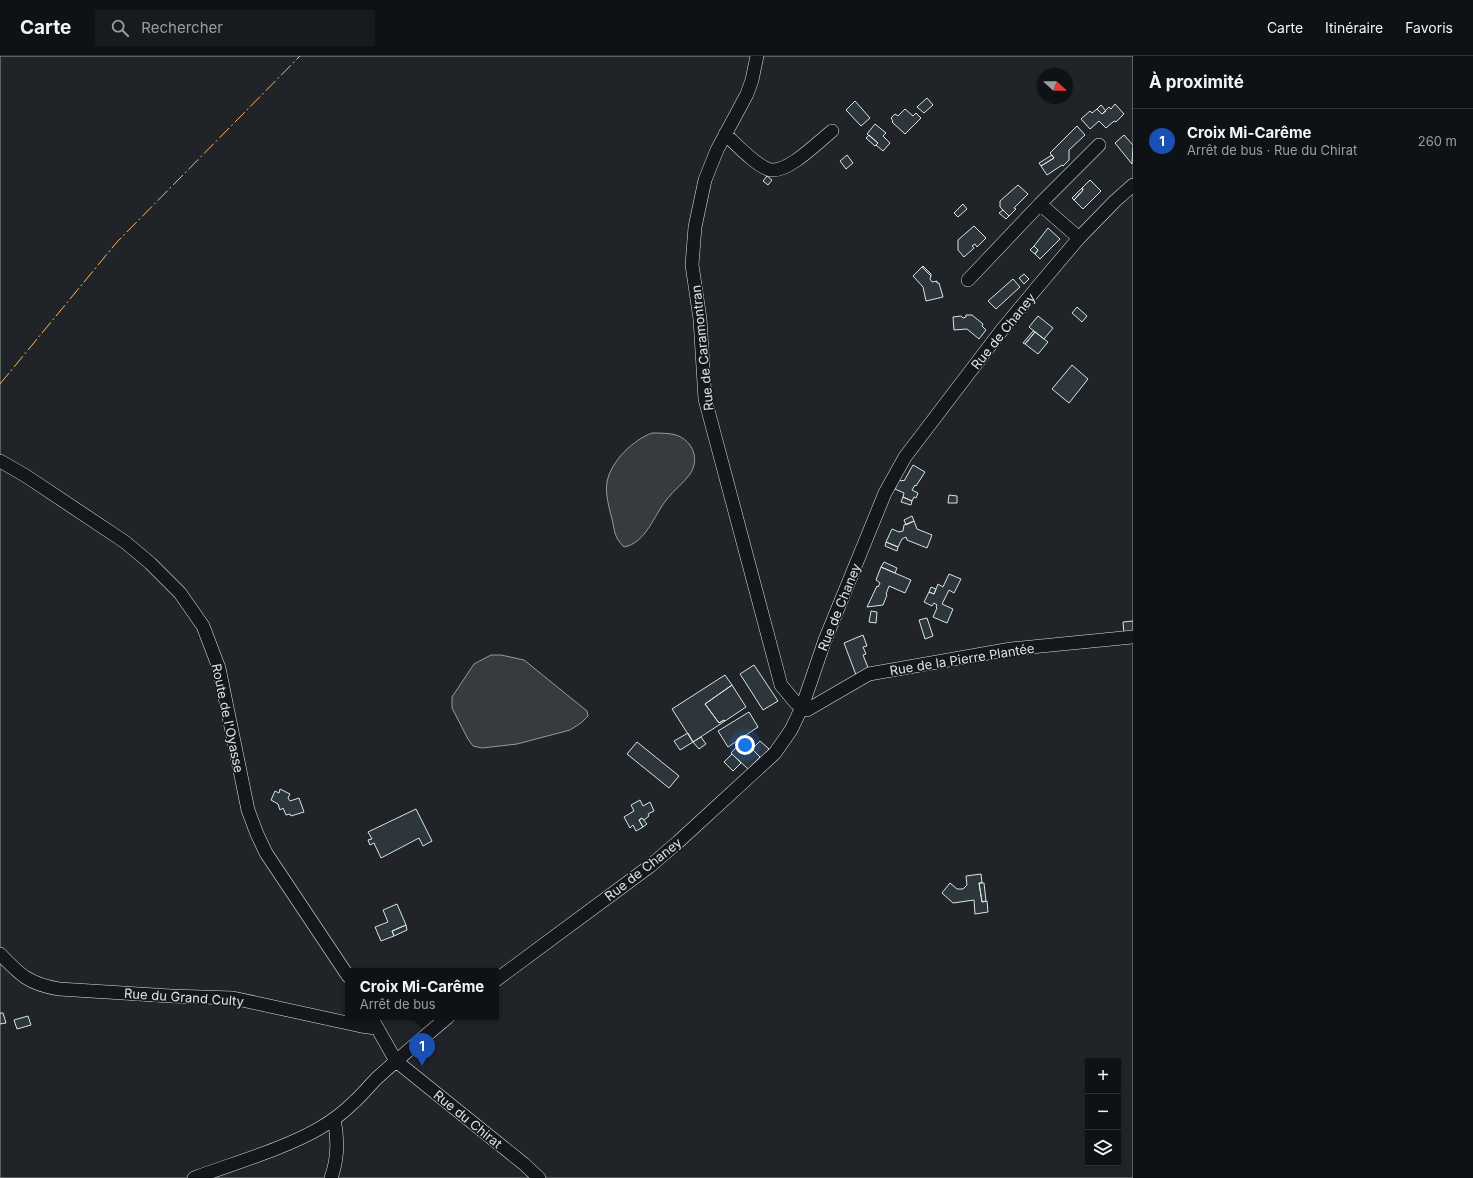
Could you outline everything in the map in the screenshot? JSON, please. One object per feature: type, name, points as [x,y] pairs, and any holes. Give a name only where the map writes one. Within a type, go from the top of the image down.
[{"type":"street","name":"Rue de Caramontran","points":[[757,56],[752,80],[747,94],[716,150],[705,180],[695,227],[692,265],[700,319],[705,399],[780,684],[796,703],[802,707]]},
{"type":"street","points":[[725,134],[758,164],[770,170],[784,168],[832,131]]},
{"type":"street","points":[[968,280],[1040,204],[1099,145]]},
{"type":"street","name":"Rue de Chaney","points":[[499,978],[650,866],[775,753],[791,730],[802,707],[825,640],[885,493],[896,471],[1001,331],[1079,238],[1133,185]]},
{"type":"street","points":[[1040,204],[1079,238]]},
{"type":"street","name":"Route de l'Oyasse","points":[[0,461],[26,476],[125,542],[150,563],[180,593],[203,626],[219,668],[248,810],[257,834],[266,853],[345,972]]},
{"type":"street","name":"Rue de la Pierre Plantée","points":[[802,707],[808,710],[869,674],[1010,649],[1133,637]]},
{"type":"street","name":"Rue du Grand Culty","points":[[0,954],[26,979],[47,987],[171,996],[233,998],[361,1026],[374,1022]]},
{"type":"street","points":[[194,1178],[303,1137],[334,1119],[354,1102],[396,1061],[444,1020]]},
{"type":"street","points":[[374,1022],[396,1061]]},
{"type":"street","name":"Rue du Chirat","points":[[396,1061],[524,1164],[539,1178]]},
{"type":"street","points":[[331,1178],[334,1172],[337,1151],[337,1134],[334,1119]]},
{"type":"shaded area","points":[[0,56],[1133,56],[1133,1178],[0,1178]]},
{"type":"shaded area","points":[[652,433],[676,435],[687,442],[693,451],[693,468],[685,480],[662,505],[644,534],[632,544],[624,547],[618,540],[614,531],[608,500],[607,482],[613,466],[624,452],[630,446]]},
{"type":"shaded area","points":[[491,655],[501,655],[524,660],[587,711],[588,716],[581,723],[570,730],[517,744],[482,748],[473,746],[452,708],[452,697],[474,664]]},
{"type":"building","points":[[927,98],[933,105],[924,113],[917,107]]},
{"type":"building","points":[[855,101],[870,118],[861,126],[846,110]]},
{"type":"building","points":[[1115,104],[1124,114],[1116,122],[1114,121],[1106,128],[1099,121],[1090,129],[1081,119],[1090,111],[1092,113],[1097,109],[1102,114],[1109,107],[1111,109]]},
{"type":"building","points":[[1101,105],[1106,111],[1102,114],[1097,109]]},
{"type":"building","points":[[905,109],[913,116],[916,113],[921,118],[905,134],[892,122],[893,121],[891,118],[895,114],[898,116]]},
{"type":"building","points":[[875,124],[886,133],[883,136],[890,143],[883,151],[876,145],[878,143],[867,134]]},
{"type":"building","points":[[1077,126],[1085,135],[1069,150],[1069,160],[1063,166],[1062,165],[1047,175],[1041,166],[1054,158],[1050,153]]},
{"type":"building","points":[[869,135],[878,143],[875,146],[866,138]]},
{"type":"building","points":[[1124,135],[1133,145],[1132,164],[1115,143]]},
{"type":"building","points":[[847,155],[853,163],[846,169],[840,161]]},
{"type":"building","points":[[1052,155],[1054,158],[1041,166],[1039,163]]},
{"type":"building","points":[[767,176],[772,180],[768,185],[763,181]]},
{"type":"building","points":[[1090,180],[1101,191],[1083,209],[1074,200],[1083,190],[1082,188]]},
{"type":"building","points":[[1018,185],[1028,194],[1014,208],[1016,209],[1009,216],[1000,207],[1000,201]]},
{"type":"building","points":[[1082,188],[1083,190],[1074,200],[1072,198]]},
{"type":"building","points":[[963,204],[967,209],[958,217],[954,213]]},
{"type":"building","points":[[1003,210],[1009,216],[1006,219],[999,213]]},
{"type":"building","points":[[974,226],[986,238],[977,247],[975,244],[972,246],[974,248],[964,257],[958,250],[958,240]]},
{"type":"building","points":[[1048,228],[1060,239],[1040,259],[1035,254],[1038,250],[1034,246]]},
{"type":"building","points":[[1034,246],[1038,250],[1035,254],[1030,250]]},
{"type":"building","points":[[923,266],[931,274],[931,276],[922,267]]},
{"type":"building","points":[[922,267],[931,276],[930,279],[932,282],[937,281],[937,283],[939,283],[943,297],[926,301],[923,287],[913,276]]},
{"type":"building","points":[[1024,274],[1029,279],[1024,284],[1019,278]]},
{"type":"building","points":[[1013,279],[1020,287],[996,309],[988,301]]},
{"type":"building","points":[[1077,307],[1087,316],[1082,322],[1072,313]]},
{"type":"building","points":[[966,315],[972,315],[983,324],[982,326],[986,330],[979,339],[967,329],[954,330],[953,317],[961,316],[963,318],[966,317]]},
{"type":"building","points":[[1038,316],[1053,328],[1044,339],[1029,327]]},
{"type":"building","points":[[1033,331],[1035,332],[1025,344],[1023,343]]},
{"type":"building","points":[[1035,332],[1048,342],[1038,354],[1025,344]]},
{"type":"building","points":[[1072,365],[1088,379],[1069,403],[1052,389]]},
{"type":"building","points":[[913,465],[925,472],[912,490],[918,493],[916,498],[914,497],[912,501],[903,497],[904,493],[895,489],[899,480],[904,481]]},
{"type":"building","points":[[949,495],[957,496],[957,503],[948,503]]},
{"type":"building","points":[[903,497],[912,501],[911,505],[901,502]]},
{"type":"building","points":[[912,516],[914,521],[906,525],[904,520]]},
{"type":"building","points":[[914,521],[917,529],[932,535],[927,548],[907,540],[906,537],[902,539],[898,547],[886,542],[892,529],[899,532],[903,531],[904,525]]},
{"type":"building","points":[[886,542],[898,547],[897,551],[885,546]]},
{"type":"building","points":[[884,562],[897,568],[895,573],[881,567]]},
{"type":"building","points":[[881,567],[911,580],[905,593],[889,586],[883,605],[867,607],[877,586],[878,587],[880,583],[876,580]]},
{"type":"building","points":[[949,574],[961,579],[954,593],[949,590],[942,604],[953,609],[947,623],[933,617],[937,605],[934,603],[932,606],[924,602],[929,592],[934,594],[938,584],[943,587]]},
{"type":"building","points":[[931,587],[936,589],[934,594],[929,592]]},
{"type":"building","points":[[871,611],[877,612],[876,623],[869,622]]},
{"type":"building","points":[[927,618],[933,636],[925,639],[919,620]]},
{"type":"building","points":[[1133,621],[1133,633],[1124,634],[1123,622]]},
{"type":"building","points":[[863,635],[867,646],[863,647],[866,654],[863,655],[869,670],[856,675],[844,643]]},
{"type":"building","points":[[754,665],[778,701],[763,710],[740,674]]},
{"type":"building","points":[[725,675],[732,685],[705,704],[719,723],[724,720],[725,721],[693,742],[672,709]]},
{"type":"building","points":[[732,685],[746,707],[725,721],[724,720],[719,723],[705,704]]},
{"type":"building","points":[[749,712],[758,727],[728,747],[718,731]]},
{"type":"building","points":[[688,733],[693,742],[680,750],[674,741]]},
{"type":"building","points":[[701,737],[706,744],[699,749],[693,742]]},
{"type":"building","points":[[743,740],[760,757],[748,769],[731,753]]},
{"type":"building","points":[[760,741],[769,749],[761,758],[752,749]]},
{"type":"building","points":[[637,742],[679,776],[669,788],[627,754]]},
{"type":"building","points":[[732,754],[741,763],[733,771],[724,762]]},
{"type":"building","points":[[280,789],[290,794],[288,798],[290,801],[299,798],[304,812],[291,816],[290,814],[286,815],[283,808],[280,810],[278,804],[271,800],[275,791],[279,793]]},
{"type":"building","points":[[640,800],[643,806],[650,802],[654,811],[648,814],[649,816],[644,820],[642,818],[639,820],[643,827],[636,831],[633,825],[630,828],[624,817],[634,811],[631,805]]},
{"type":"building","points":[[416,809],[432,841],[423,846],[419,838],[381,858],[374,843],[370,845],[368,840],[372,839],[368,832]]},
{"type":"building","points":[[642,818],[647,824],[643,827],[639,820]]},
{"type":"building","points":[[981,874],[982,883],[979,883],[982,902],[987,901],[988,912],[975,914],[974,900],[953,903],[942,893],[950,883],[957,889],[963,889],[967,885],[966,876]]},
{"type":"building","points":[[979,883],[984,883],[986,901],[982,902]]},
{"type":"building","points":[[397,904],[406,925],[392,931],[394,936],[381,941],[375,927],[388,922],[383,910]]},
{"type":"building","points":[[406,925],[407,930],[394,936],[392,931]]},
{"type":"building","points":[[0,1013],[3,1013],[6,1023],[0,1024]]},
{"type":"building","points":[[28,1016],[31,1025],[17,1029],[14,1020]]},
{"type":"power","points":[[0,384],[117,242],[300,56]]},
{"type":"place","name":"Croix Mi-Carême","points":[[422,1066]]}]
